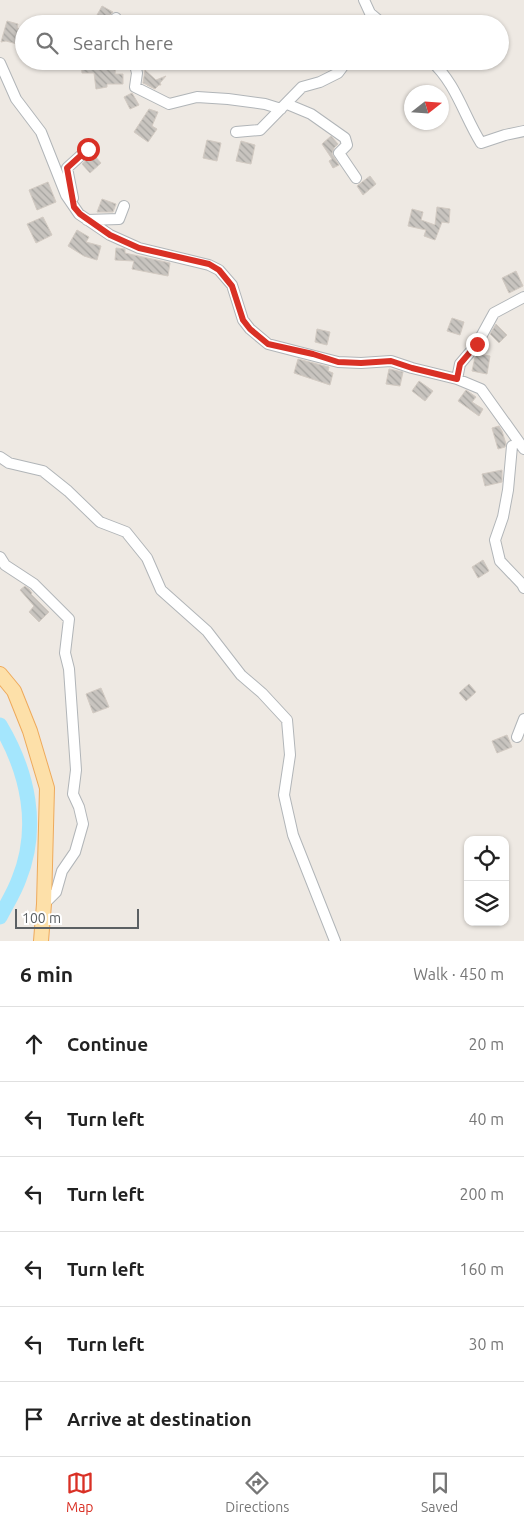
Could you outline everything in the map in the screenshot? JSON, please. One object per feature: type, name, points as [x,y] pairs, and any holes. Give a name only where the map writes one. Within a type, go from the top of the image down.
[{"type":"main road","points":[[0,674],[14,691],[30,732],[47,788],[44,904],[41,941]]},
{"type":"street","points":[[364,0],[372,15]]},
{"type":"street","points":[[370,13],[371,0]]},
{"type":"street","points":[[0,63],[16,99],[41,132],[66,195],[74,207],[87,220],[110,235],[139,248],[209,264],[219,270],[232,286],[243,320],[250,329],[268,344],[313,354],[338,362],[391,361],[457,379],[481,389],[524,450]]},
{"type":"street","points":[[136,70],[135,86],[169,104],[197,97],[228,99],[284,106],[311,114],[345,138],[347,145],[339,153],[356,178]]},
{"type":"street","points":[[236,132],[260,130],[302,87],[320,82],[340,70]]},
{"type":"street","points":[[438,70],[455,91],[473,131],[481,143],[524,131]]},
{"type":"street","points":[[74,207],[67,168],[88,149]]},
{"type":"street","points":[[87,220],[119,219],[124,206]]},
{"type":"street","points":[[457,379],[460,364],[477,344],[494,313],[524,297]]},
{"type":"street","points":[[512,446],[508,490],[503,517],[495,540],[500,560],[524,588]]},
{"type":"street","points":[[0,456],[9,463],[43,471],[68,491],[100,522],[126,532],[147,558],[161,590],[207,631],[241,675],[262,693],[287,720],[290,755],[284,795],[293,835],[335,941]]},
{"type":"street","points":[[0,557],[5,565],[34,584],[69,619],[65,653],[69,669],[76,770],[72,794],[79,806],[83,824],[75,852],[62,871],[56,892],[44,904]]},
{"type":"street","points":[[517,737],[524,719]]},
{"type":"building","points":[[102,6],[113,12],[110,15],[97,15]]},
{"type":"building","points":[[7,21],[15,23],[15,44],[6,41],[1,42]]},
{"type":"building","points":[[82,70],[115,70],[115,74],[123,74],[123,84],[107,84],[107,87],[96,89],[94,73],[82,73]]},
{"type":"building","points":[[145,70],[156,80],[166,76],[160,83],[161,85],[155,89],[143,83]]},
{"type":"building","points":[[132,93],[139,105],[130,109],[124,97]]},
{"type":"building","points":[[149,109],[158,112],[152,126],[157,129],[148,142],[134,132]]},
{"type":"building","points":[[331,136],[338,144],[332,154],[339,165],[333,168],[329,161],[332,159],[322,144]]},
{"type":"building","points":[[207,140],[221,143],[217,161],[203,158]]},
{"type":"building","points":[[241,141],[255,145],[251,164],[236,161]]},
{"type":"building","points":[[93,154],[101,163],[90,173],[82,164]]},
{"type":"building","points":[[370,176],[376,184],[363,195],[357,186]]},
{"type":"building","points":[[48,182],[56,202],[37,210],[29,190]]},
{"type":"building","points":[[102,199],[116,204],[113,212],[97,212]]},
{"type":"building","points":[[437,207],[450,209],[449,223],[442,222],[435,240],[424,236],[426,230],[408,226],[412,209],[423,212],[421,220],[435,225]]},
{"type":"building","points":[[43,217],[52,235],[36,243],[27,224]]},
{"type":"building","points":[[77,230],[89,237],[86,242],[101,246],[97,260],[84,256],[68,246]]},
{"type":"building","points":[[116,248],[125,249],[125,253],[170,263],[168,276],[132,269],[134,261],[115,260]]},
{"type":"building","points":[[516,271],[523,286],[509,293],[502,278]]},
{"type":"building","points":[[452,318],[464,322],[460,335],[447,331]]},
{"type":"building","points":[[496,324],[507,335],[499,343],[490,334]]},
{"type":"building","points":[[317,329],[330,332],[327,345],[315,342]]},
{"type":"building","points":[[477,354],[490,356],[487,374],[472,371]]},
{"type":"building","points":[[298,359],[329,367],[328,371],[333,373],[330,385],[294,373]]},
{"type":"building","points":[[389,369],[403,372],[400,386],[386,384]]},
{"type":"building","points":[[419,381],[433,391],[425,401],[412,391]]},
{"type":"building","points":[[466,390],[476,397],[472,402],[483,409],[479,416],[458,401]]},
{"type":"building","points":[[499,426],[506,444],[505,447],[498,449],[492,428]]},
{"type":"building","points":[[502,470],[502,482],[485,486],[482,474]]},
{"type":"building","points":[[483,560],[489,571],[478,578],[472,567]]},
{"type":"building","points":[[25,586],[49,612],[39,622],[29,612],[34,606],[20,590]]},
{"type":"building","points":[[469,684],[476,692],[466,701],[459,693]]},
{"type":"building","points":[[101,688],[109,707],[93,713],[86,694]]},
{"type":"building","points":[[507,735],[512,747],[497,753],[492,741]]},
{"type":"waterway","points":[[0,725],[18,762],[28,800],[30,820],[29,840],[25,859],[17,884],[0,917]]},
{"type":"route","points":[[88,149],[67,168],[74,207],[80,214],[110,235],[139,248],[209,264],[219,270],[232,286],[243,320],[250,329],[268,344],[313,354],[338,362],[391,361],[457,379],[460,364],[477,344]]}]
